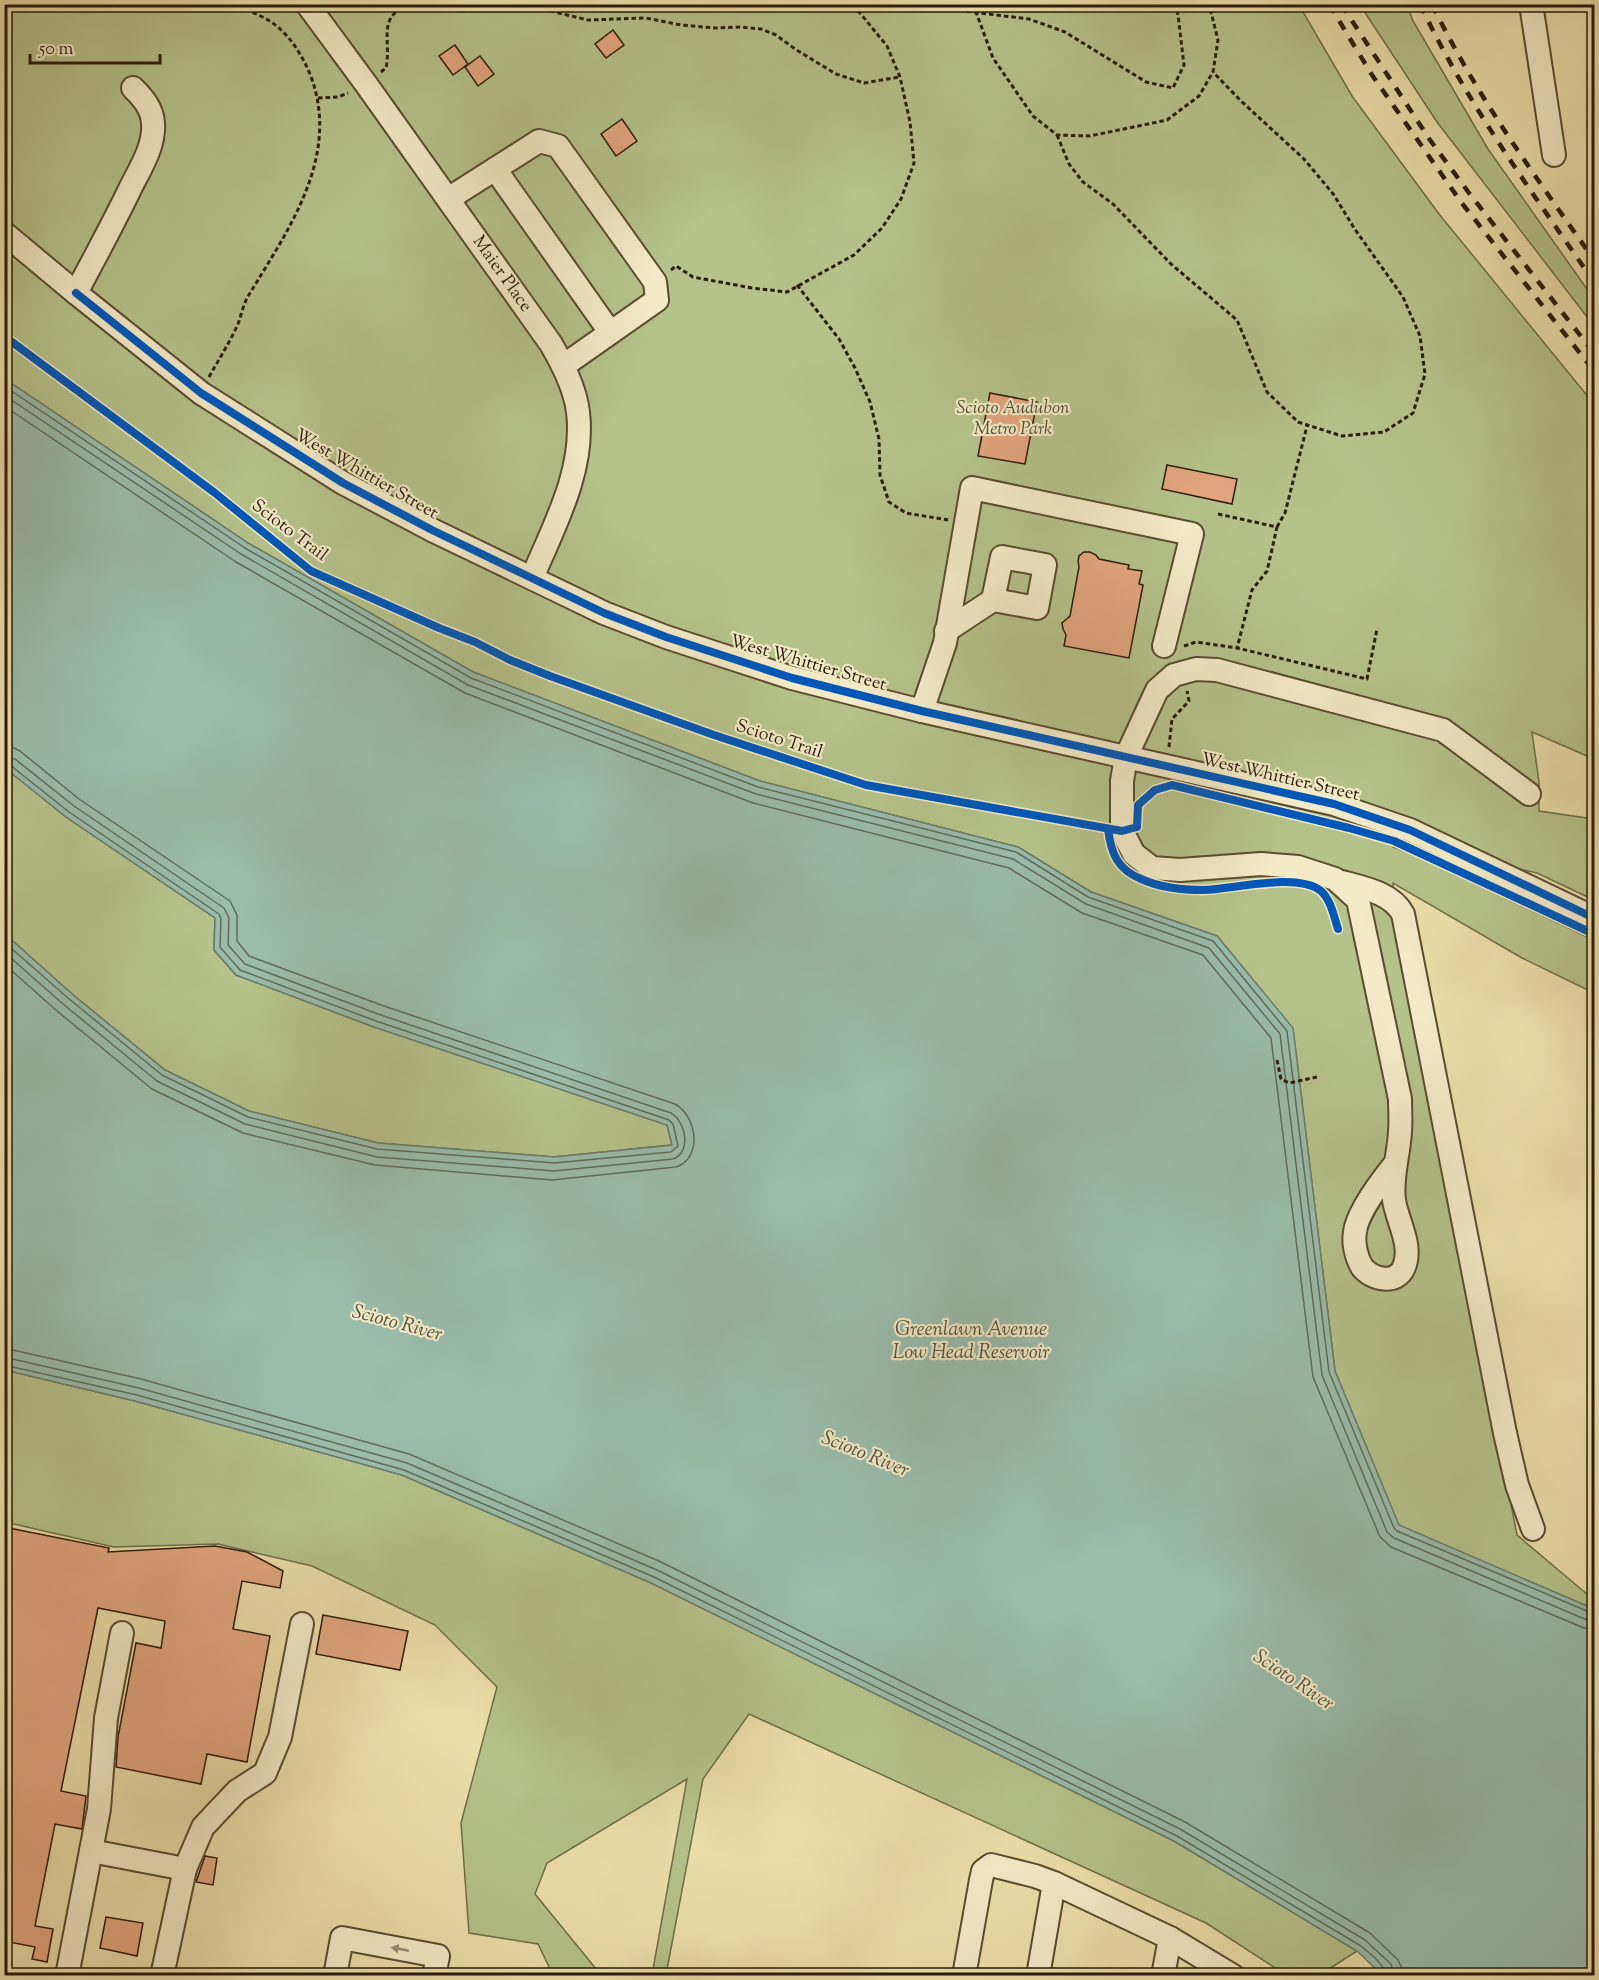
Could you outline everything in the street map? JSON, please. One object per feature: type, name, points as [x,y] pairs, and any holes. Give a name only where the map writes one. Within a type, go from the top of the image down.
[{"type":"street","name":"Maier Place","points":[[307,4],[551,344],[563,366],[578,411],[577,454],[571,482],[532,578]]},
{"type":"street","points":[[1531,4],[1554,155]]},
{"type":"street","points":[[76,293],[147,155],[152,140],[151,113],[146,101],[133,88]]},
{"type":"street","points":[[447,199],[539,141],[558,146],[655,282],[657,300],[563,366]]},
{"type":"street","points":[[495,169],[610,332]]},
{"type":"street","name":"West Whittier Street","points":[[4,233],[201,393],[342,483],[432,530],[604,613],[666,637],[792,678],[922,711],[1334,804],[1372,816],[1447,847],[1594,918]]},
{"type":"street","points":[[922,711],[945,643],[972,488],[1192,534],[1164,646]]},
{"type":"street","points":[[946,631],[993,600]]},
{"type":"street","points":[[1529,794],[1443,730],[1217,670],[1196,669],[1174,675],[1157,690],[1126,757],[1122,781],[1122,831],[1134,854],[1152,868],[1180,870],[1261,864],[1298,867],[1390,898],[1399,905],[1403,914],[1505,1433],[1517,1485],[1533,1529]]},
{"type":"street","points":[[1335,879],[1358,900],[1400,1099],[1400,1133],[1395,1165]]},
{"type":"street","points":[[162,1976],[185,1869],[203,1827],[237,1791],[265,1773],[280,1737],[302,1624]]},
{"type":"street","points":[[67,1976],[99,1809],[106,1718],[122,1633]]},
{"type":"street","points":[[91,1851],[185,1869]]},
{"type":"street","points":[[964,1976],[983,1871],[991,1865],[1054,1883],[1170,1938],[1233,1976]]},
{"type":"street","points":[[1038,1976],[1054,1883]]},
{"type":"street","points":[[335,1976],[342,1938],[438,1956],[434,1976]]},
{"type":"street","points":[[1163,1976],[1170,1938]]},
{"type":"path","points":[[201,393],[237,325],[245,301],[279,248],[305,191],[316,159],[320,135],[320,109],[316,89],[305,63],[291,40],[269,21],[235,4]]},
{"type":"path","points":[[424,4],[463,10],[530,6],[588,20],[646,18],[681,25],[761,29],[776,35],[836,74],[864,83],[900,77]]},
{"type":"path","points":[[655,282],[676,266],[693,277],[752,288],[787,291],[854,255],[882,228],[901,199],[914,163],[910,122],[900,77],[887,46],[850,4]]},
{"type":"path","points":[[938,4],[948,9],[1029,19],[1065,32],[1146,82],[1173,88],[1184,65],[1175,4]]},
{"type":"path","points":[[973,4],[993,58],[1033,116],[1057,135],[1069,164],[1083,182],[1113,204],[1137,226],[1171,264],[1237,321],[1267,392],[1298,422],[1342,436],[1384,432],[1413,413],[1425,374],[1420,336],[1403,297],[1354,228],[1334,195],[1304,159],[1240,101],[1212,72]]},
{"type":"path","points":[[1057,135],[1090,136],[1167,120],[1199,96],[1212,72],[1218,40],[1209,4]]},
{"type":"path","points":[[797,285],[839,339],[870,402],[879,439],[880,474],[889,502],[906,513],[935,519],[965,521]]},
{"type":"path","points":[[1238,648],[1252,590],[1267,571],[1277,527],[1285,513],[1307,425]]},
{"type":"path","points":[[1218,514],[1277,527]]},
{"type":"path","points":[[1277,1060],[1281,1078],[1289,1083],[1317,1077]]},
{"type":"green space","name":"Scioto Audubon Metro Park","points":[[4,5],[1299,5],[1352,96],[1439,214],[1594,404],[1594,759],[1532,732],[1539,782],[1539,811],[1594,819],[1594,900],[1537,873],[1394,841],[1393,847],[1594,940],[1594,993],[1522,958],[1393,883],[1395,913],[1517,1535],[1594,1600],[1594,1609],[1399,1526],[1335,1371],[1293,1029],[1217,936],[1091,892],[1018,847],[760,781],[473,672],[248,543],[5,379]]},
{"type":"green space","points":[[1360,5],[1407,5],[1413,21],[1488,149],[1594,299],[1594,326],[1437,122]]},
{"type":"green space","points":[[5,768],[66,817],[215,918],[214,950],[236,975],[374,1027],[667,1125],[672,1145],[554,1157],[378,1143],[249,1111],[165,1070],[72,994],[5,934]]},
{"type":"green space","points":[[5,1370],[135,1401],[402,1475],[651,1583],[1174,1841],[1357,1951],[1320,1975],[1286,1975],[1206,1923],[749,1714],[703,1779],[666,1975],[652,1975],[687,1779],[547,1863],[535,1894],[601,1975],[553,1975],[538,1944],[469,1933],[461,1823],[497,1687],[435,1625],[312,1566],[218,1544],[114,1547],[5,1522]]},
{"type":"water","name":"Greenlawn Avenue Low Head Reservoir","points":[[5,379],[248,543],[473,672],[760,781],[1018,847],[1091,892],[1217,936],[1293,1028],[1335,1371],[1399,1525],[1594,1609],[1594,1975],[1382,1975],[1357,1951],[1174,1841],[651,1583],[402,1475],[135,1401],[5,1370],[5,934],[72,994],[165,1070],[249,1111],[378,1143],[554,1157],[672,1145],[667,1125],[374,1027],[236,975],[214,950],[215,918],[66,817],[5,768]]},
{"type":"building","points":[[613,30],[624,45],[606,58],[595,44]]},
{"type":"building","points":[[455,45],[468,64],[453,75],[439,56]]},
{"type":"building","points":[[480,56],[494,74],[478,86],[465,67]]},
{"type":"building","points":[[622,119],[637,141],[616,156],[601,134]]},
{"type":"building","points":[[990,393],[1037,402],[1025,464],[978,456]]},
{"type":"building","points":[[1167,465],[1237,479],[1232,504],[1162,489]]},
{"type":"building","points":[[1084,552],[1090,552],[1099,559],[1129,565],[1128,569],[1142,571],[1139,584],[1143,585],[1129,658],[1064,646],[1066,635],[1062,623],[1070,616],[1079,556]]},
{"type":"building","points":[[4,1527],[109,1548],[108,1552],[215,1546],[247,1552],[283,1571],[280,1588],[242,1581],[233,1629],[270,1636],[247,1762],[207,1754],[201,1784],[116,1767],[118,1737],[136,1643],[161,1648],[165,1621],[98,1608],[61,1791],[86,1796],[82,1829],[55,1824],[35,1926],[53,1929],[47,1962],[32,1959],[35,1947],[4,1941]]},
{"type":"building","points":[[323,1615],[408,1631],[400,1670],[316,1654]]},
{"type":"building","points":[[205,1856],[217,1858],[213,1885],[196,1882]]},
{"type":"building","points":[[106,1917],[143,1923],[137,1956],[100,1948]]},
{"type":"railway","points":[[1329,4],[1372,75],[1461,202],[1594,371]]},
{"type":"railway","points":[[1341,4],[1430,140],[1594,353]]},
{"type":"railway","points":[[1420,4],[1438,41],[1479,112],[1594,282]]},
{"type":"railway","points":[[1432,4],[1487,104],[1594,260]]},
{"type":"cycle path","points":[[76,293],[201,393],[343,483],[432,530],[604,613],[666,637],[792,678],[922,711],[1334,804],[1410,830],[1594,918]]},
{"type":"cycle path","name":"Scioto Trail","points":[[4,336],[215,493],[311,571],[550,676],[714,735],[866,785],[1122,831],[1137,827],[1138,805],[1155,790],[1172,785],[1349,828],[1394,841],[1594,934]]},
{"type":"cycle path","points":[[1108,829],[1113,853],[1126,870],[1141,879],[1164,886],[1196,890],[1281,882],[1310,885],[1321,891],[1327,899],[1338,929]]},
{"type":"water label","name":"Scioto River","points":[[397,1324]]},
{"type":"water label","name":"Scioto River","points":[[865,1455]]},
{"type":"water label","name":"Scioto River","points":[[1293,1681]]}]
